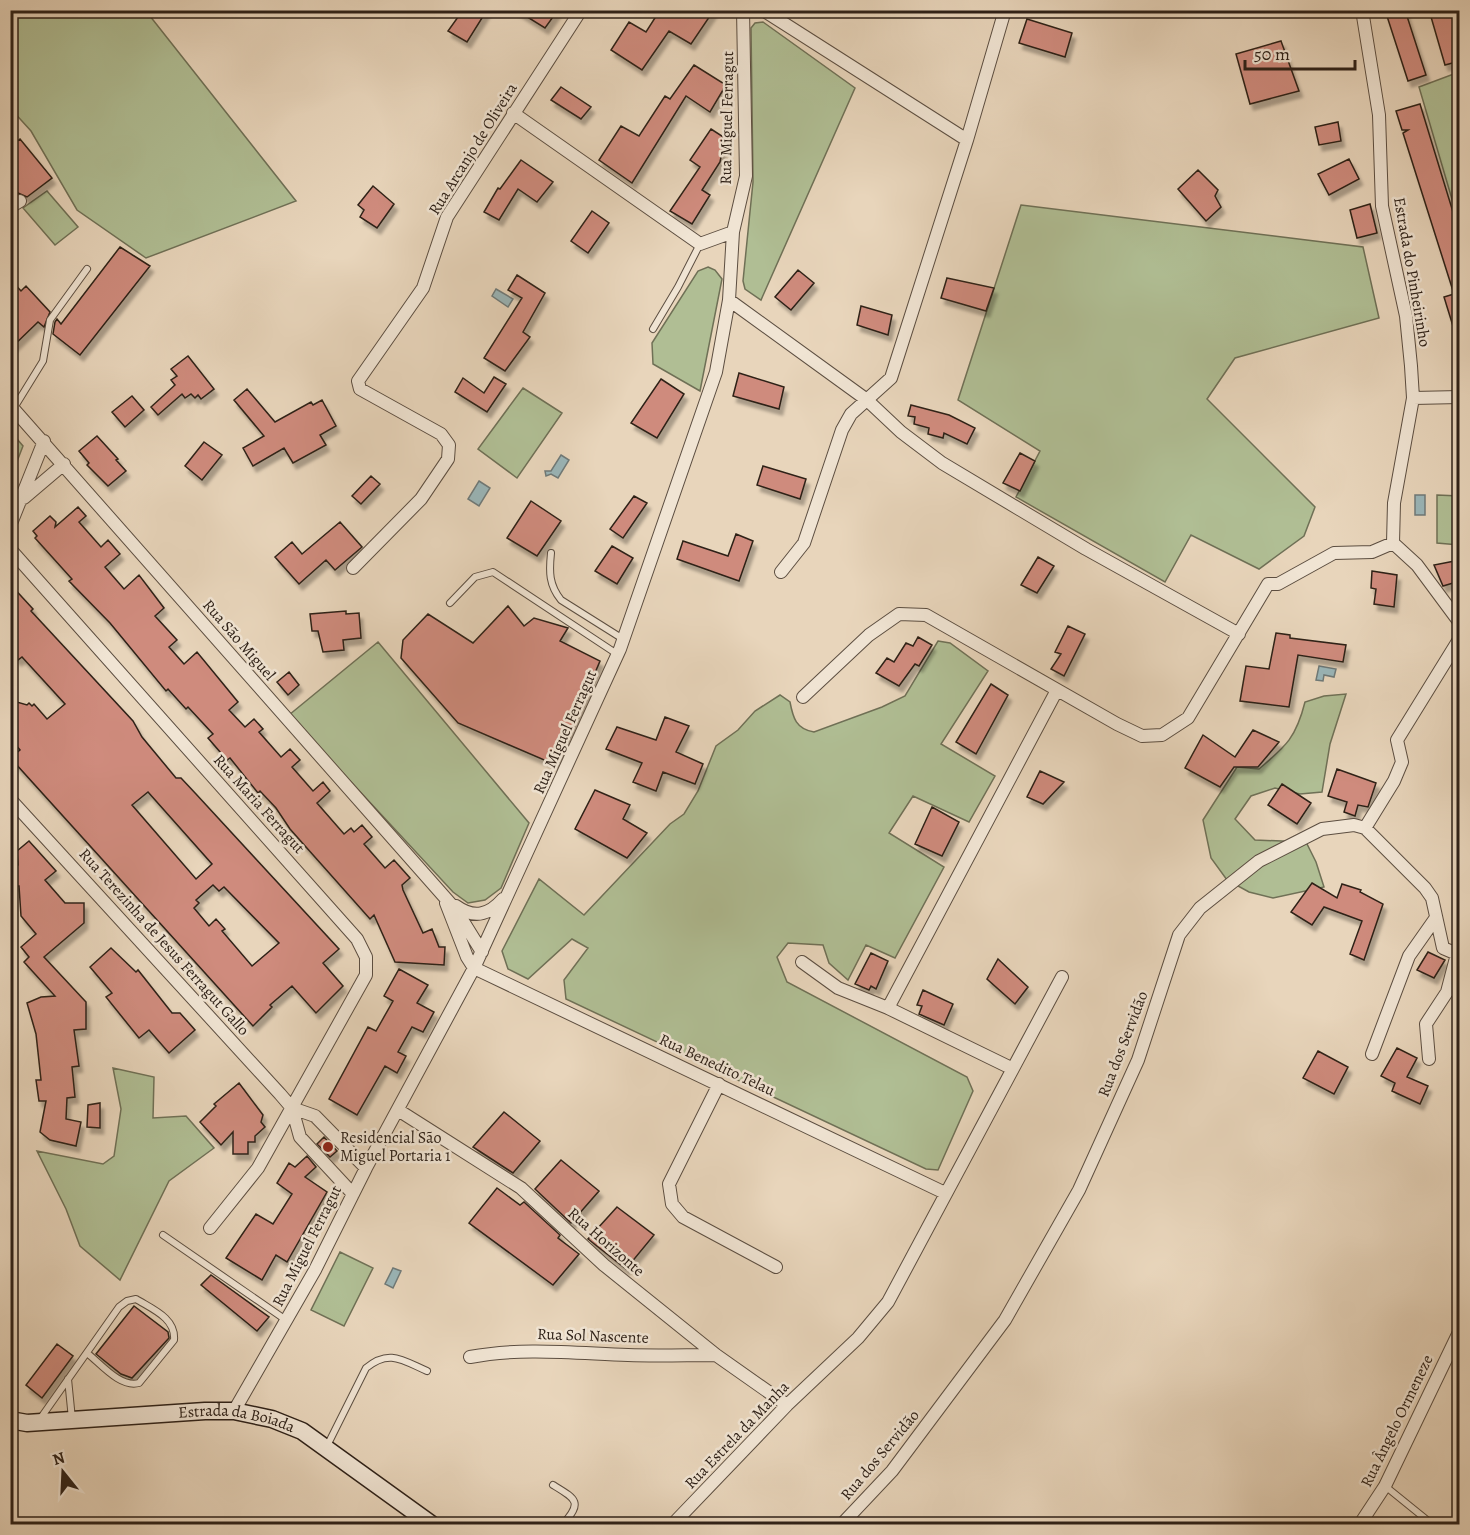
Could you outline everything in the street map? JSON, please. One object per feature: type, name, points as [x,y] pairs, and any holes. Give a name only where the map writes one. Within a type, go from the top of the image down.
[{"type":"main road","name":"Estrada da Boiada","points":[[10,1420],[38,1422],[234,1411],[272,1419],[302,1431],[431,1524]]},
{"type":"street","name":"Rua Arcanjo de Oliveira","points":[[353,568],[421,499],[448,459],[449,445],[441,434],[360,389],[358,381],[423,288],[447,217],[581,10]]},
{"type":"street","name":"Rua Miguel Ferragut","points":[[234,1411],[287,1321],[366,1168],[474,968],[624,639],[716,372],[729,300],[733,232],[746,176],[743,10]]},
{"type":"street","points":[[763,10],[967,140]]},
{"type":"street","points":[[781,572],[804,543],[842,430],[851,414],[891,378],[967,140],[1005,10]]},
{"type":"street","name":"Estrada do Pinheirinho","points":[[1362,10],[1379,115],[1382,206],[1406,316],[1413,398],[1394,503],[1393,543]]},
{"type":"street","points":[[513,113],[700,244],[733,232]]},
{"type":"street","points":[[729,300],[867,400],[901,432],[942,463],[1086,549],[1239,634]]},
{"type":"street","points":[[1413,398],[1460,397]]},
{"type":"street","name":"Rua São Miguel","points":[[12,407],[456,910],[482,952]]},
{"type":"street","points":[[10,526],[23,499],[44,441]]},
{"type":"street","points":[[23,499],[64,464]]},
{"type":"street","points":[[803,697],[869,635],[899,614],[926,615],[1142,736],[1162,735],[1188,718],[1268,584],[1278,584],[1334,553],[1372,552],[1393,543],[1417,565],[1460,623]]},
{"type":"street","name":"Rua Maria Ferragut","points":[[10,549],[357,939],[366,957],[366,975],[258,1168],[210,1228]]},
{"type":"street","points":[[1430,1059],[1426,1024],[1447,992],[1458,951],[1443,948],[1432,898],[1425,888],[1365,828],[1394,781],[1402,762],[1397,740],[1460,638]]},
{"type":"street","points":[[888,1008],[1057,690]]},
{"type":"street","name":"Rua Terezinha de Jesus Ferragut Gallo","points":[[10,799],[292,1108],[300,1137],[353,1194]]},
{"type":"street","name":"Rua dos Servidão","points":[[842,1524],[892,1470],[1005,1320],[1079,1190],[1138,1060],[1179,935],[1200,908],[1259,861],[1322,829],[1354,825],[1365,828]]},
{"type":"street","name":"Rua São Miguel","points":[[443,896],[465,912],[476,915],[486,913],[509,892]]},
{"type":"street","name":"Rua São Miguel","points":[[443,896],[467,957],[474,968]]},
{"type":"street","points":[[1372,1054],[1409,956],[1435,919]]},
{"type":"street","points":[[802,962],[838,988],[888,1008],[1011,1068]]},
{"type":"street","name":"Rua Benedito Telau","points":[[474,968],[945,1193]]},
{"type":"street","name":"Rua Estrela da Manha","points":[[673,1524],[787,1405],[858,1338],[888,1302],[1011,1068],[1062,978]]},
{"type":"street","points":[[10,1057],[10,1069]]},
{"type":"street","points":[[719,1084],[669,1184],[672,1204],[683,1217],[776,1267]]},
{"type":"street","name":"Rua Terezinha de Jesus Ferragut Gallo","points":[[292,1108],[315,1116],[366,1168]]},
{"type":"street","name":"Rua Horizonte","points":[[398,1110],[521,1188],[604,1264],[716,1354],[787,1405]]},
{"type":"street","name":"Rua Ângelo Ormeneze","points":[[1360,1524],[1385,1486],[1460,1330]]},
{"type":"street","name":"Rua Sol Nascente","points":[[470,1357],[502,1351],[536,1350],[629,1355],[716,1354]]},
{"type":"lane","points":[[653,329],[700,244]]},
{"type":"lane","points":[[12,407],[43,361],[50,320],[87,269]]},
{"type":"lane","points":[[551,553],[549,573],[554,591],[561,600],[624,639]]},
{"type":"lane","points":[[450,603],[475,577],[493,572],[618,655]]},
{"type":"lane","points":[[163,1235],[287,1321]]},
{"type":"lane","points":[[38,1422],[119,1307],[127,1301],[136,1299],[144,1304],[167,1319],[174,1331],[174,1340],[139,1383],[131,1385],[123,1382],[87,1353]]},
{"type":"lane","points":[[326,1449],[366,1368],[376,1360],[386,1356],[396,1358],[427,1371]]},
{"type":"lane","points":[[68,1379],[72,1419]]},
{"type":"lane","points":[[553,1485],[572,1496],[575,1503],[575,1510],[563,1524]]},
{"type":"lane","points":[[1385,1486],[1432,1524]]},
{"type":"green space","points":[[11,10],[146,11],[296,201],[146,258],[77,210],[31,131],[11,109]]},
{"type":"green space","points":[[763,22],[855,88],[761,300],[745,289],[743,281],[753,182],[751,28],[755,23]]},
{"type":"green space","points":[[1460,72],[1459,223],[1419,87]]},
{"type":"green space","points":[[47,191],[78,227],[55,245],[23,208]]},
{"type":"green space","points":[[1021,205],[1363,247],[1379,318],[1235,358],[1207,399],[1315,507],[1304,536],[1259,569],[1191,535],[1165,582],[1016,497],[1040,451],[958,400]]},
{"type":"green space","points":[[708,267],[715,270],[722,279],[700,391],[653,364],[652,343],[698,271]]},
{"type":"green space","points":[[523,388],[562,413],[517,478],[478,449]]},
{"type":"green space","points":[[11,432],[23,446],[11,477]]},
{"type":"green space","points":[[1437,495],[1459,496],[1459,545],[1437,543]]},
{"type":"green space","points":[[938,641],[950,643],[988,671],[941,744],[995,776],[969,822],[913,796],[889,833],[944,867],[895,958],[866,945],[848,980],[829,963],[823,945],[788,943],[777,957],[787,982],[967,1077],[973,1091],[938,1170],[926,1169],[566,999],[564,980],[588,948],[572,939],[528,979],[508,969],[502,951],[539,879],[584,915],[670,824],[684,814],[698,791],[716,746],[738,730],[755,711],[780,695],[790,702],[796,722],[808,731],[814,732],[882,707],[905,696]]},
{"type":"green space","points":[[378,642],[529,823],[501,888],[485,900],[468,903],[453,892],[289,715]]},
{"type":"green space","points":[[1346,694],[1330,744],[1322,792],[1300,794],[1275,788],[1251,796],[1235,819],[1255,840],[1306,842],[1316,862],[1324,887],[1273,898],[1249,892],[1227,880],[1211,858],[1203,820],[1237,767],[1259,769],[1283,747],[1294,733],[1305,702],[1324,696]]},
{"type":"green space","points":[[113,1068],[154,1077],[153,1118],[186,1116],[214,1148],[169,1181],[120,1280],[80,1246],[66,1209],[37,1151],[103,1164],[114,1156],[121,1109]]},
{"type":"green space","points":[[340,1252],[373,1268],[344,1326],[311,1310]]},
{"type":"water","points":[[496,289],[513,299],[508,307],[492,296]]},
{"type":"water","points":[[561,455],[569,460],[558,478],[551,474],[546,476],[545,471],[551,471]]},
{"type":"water","points":[[479,481],[490,488],[479,506],[468,499]]},
{"type":"water","points":[[1415,495],[1425,495],[1425,515],[1415,515]]},
{"type":"water","points":[[1319,666],[1336,669],[1334,677],[1324,675],[1323,681],[1316,680]]},
{"type":"water","points":[[393,1268],[401,1271],[393,1288],[385,1284]]},
{"type":"building","points":[[463,10],[487,10],[467,42],[448,31]]},
{"type":"building","points":[[516,10],[558,10],[545,28]]},
{"type":"building","points":[[660,10],[714,10],[691,44],[669,31],[642,70],[611,50],[629,22],[646,32]]},
{"type":"building","points":[[1385,10],[1405,10],[1426,75],[1408,81]]},
{"type":"building","points":[[1429,10],[1452,10],[1460,33],[1460,61],[1445,65]]},
{"type":"building","points":[[1027,19],[1072,33],[1065,57],[1019,43]]},
{"type":"building","points":[[1281,41],[1299,91],[1250,104],[1236,54]]},
{"type":"building","points":[[694,65],[726,85],[710,112],[686,96],[632,183],[599,160],[621,126],[639,136],[665,96],[670,99]]},
{"type":"building","points":[[561,87],[591,107],[581,119],[551,100]]},
{"type":"building","points":[[1420,104],[1460,235],[1460,338],[1457,339],[1444,297],[1454,294],[1403,133],[1408,130],[1402,130],[1396,111]]},
{"type":"building","points":[[1338,122],[1341,141],[1319,145],[1315,127]]},
{"type":"building","points":[[711,129],[725,138],[720,162],[702,190],[710,195],[692,224],[670,211],[700,167],[690,160]]},
{"type":"building","points":[[20,139],[52,178],[27,197],[18,193],[10,185],[10,147]]},
{"type":"building","points":[[1349,159],[1359,179],[1329,195],[1318,174]]},
{"type":"building","points":[[521,160],[553,182],[537,202],[518,189],[499,220],[484,212],[498,188],[500,189]]},
{"type":"building","points":[[1198,170],[1218,190],[1215,196],[1221,207],[1206,221],[1178,189]]},
{"type":"building","points":[[373,186],[394,204],[377,228],[360,217],[364,210],[358,205]]},
{"type":"building","points":[[1370,204],[1377,233],[1357,238],[1350,210]]},
{"type":"building","points":[[592,211],[609,223],[588,253],[571,241]]},
{"type":"building","points":[[120,247],[150,266],[80,355],[53,334],[55,322],[57,319],[61,324]]},
{"type":"building","points":[[798,270],[814,283],[791,310],[775,297]]},
{"type":"building","points":[[517,275],[545,293],[523,332],[530,337],[505,371],[484,358],[522,298],[508,290]]},
{"type":"building","points":[[947,278],[994,288],[986,311],[941,298]]},
{"type":"building","points":[[10,279],[21,291],[26,286],[50,312],[44,327],[38,322],[10,349]]},
{"type":"building","points":[[861,306],[892,315],[888,335],[857,325]]},
{"type":"building","points":[[188,356],[214,389],[201,399],[198,395],[195,398],[191,394],[185,398],[182,394],[158,415],[151,407],[175,385],[171,380],[177,376],[171,369]]},
{"type":"building","points":[[739,373],[784,387],[779,409],[733,396]]},
{"type":"building","points":[[494,377],[506,384],[487,412],[455,392],[463,378],[484,393]]},
{"type":"building","points":[[661,379],[684,394],[657,438],[631,423]]},
{"type":"building","points":[[247,389],[275,422],[311,402],[313,405],[322,400],[336,426],[320,435],[326,445],[293,463],[284,448],[253,466],[243,448],[264,436],[234,400]]},
{"type":"building","points":[[132,396],[144,410],[125,427],[112,412]]},
{"type":"building","points":[[911,405],[949,415],[975,428],[967,444],[944,433],[943,438],[928,434],[929,428],[914,424],[915,417],[908,416]]},
{"type":"building","points":[[97,436],[126,471],[108,486],[87,465],[89,463],[79,451]]},
{"type":"building","points":[[204,442],[222,455],[202,480],[185,466]]},
{"type":"building","points":[[1020,453],[1035,461],[1020,491],[1003,483]]},
{"type":"building","points":[[763,466],[806,479],[800,499],[757,485]]},
{"type":"building","points":[[371,476],[380,484],[361,504],[352,496]]},
{"type":"building","points":[[634,496],[647,503],[623,538],[610,529]]},
{"type":"building","points":[[531,501],[561,521],[537,556],[507,538]]},
{"type":"building","points":[[78,507],[86,516],[79,522],[101,547],[108,540],[120,554],[105,567],[124,589],[139,575],[164,608],[155,616],[177,640],[169,647],[184,664],[197,652],[238,702],[229,710],[245,727],[254,719],[263,729],[259,732],[281,757],[290,749],[300,760],[292,767],[313,791],[323,782],[330,791],[317,803],[344,834],[351,828],[354,832],[362,825],[372,837],[364,844],[385,868],[394,860],[410,878],[402,885],[403,890],[423,933],[432,929],[439,947],[445,947],[444,965],[395,962],[374,915],[370,919],[290,829],[276,808],[260,791],[258,793],[230,758],[227,760],[208,738],[213,734],[188,707],[186,709],[168,689],[166,691],[110,623],[69,581],[72,579],[35,538],[37,536],[33,531],[50,516],[56,522],[55,527]]},
{"type":"building","points":[[340,522],[362,547],[335,570],[326,560],[299,584],[275,557],[292,542],[302,554]]},
{"type":"building","points":[[736,534],[753,541],[739,581],[677,559],[683,541],[728,556]]},
{"type":"building","points":[[612,546],[633,558],[617,584],[595,571]]},
{"type":"building","points":[[1038,557],[1054,566],[1037,593],[1021,585]]},
{"type":"building","points":[[1460,560],[1460,581],[1443,586],[1434,565]]},
{"type":"building","points":[[1372,571],[1397,575],[1394,607],[1374,604],[1376,589],[1371,588]]},
{"type":"building","points":[[10,584],[33,609],[31,611],[133,721],[142,737],[176,778],[181,778],[339,949],[323,963],[343,986],[316,1013],[292,986],[270,1005],[272,1007],[253,1026],[15,763],[12,757],[20,750],[10,738],[10,708],[17,702],[27,705],[29,703],[32,706],[34,704],[47,719],[65,704],[22,657],[18,660],[10,652]],"holes":[[[148,792],[212,864],[196,879],[132,805]],[[213,885],[219,891],[224,887],[279,943],[252,966],[222,931],[225,929],[216,919],[209,926],[194,908],[199,903],[196,900]]]},
{"type":"building","points":[[508,606],[524,626],[534,618],[568,628],[560,641],[600,661],[556,765],[458,723],[401,658],[403,640],[428,614],[473,643]]},
{"type":"building","points":[[346,611],[346,614],[359,613],[361,638],[343,640],[344,650],[323,652],[318,631],[312,631],[310,614]]},
{"type":"building","points":[[1068,626],[1085,634],[1064,676],[1051,669],[1061,654],[1055,652]]},
{"type":"building","points":[[1276,633],[1290,635],[1290,638],[1346,645],[1343,662],[1298,655],[1289,707],[1240,701],[1246,666],[1269,669]]},
{"type":"building","points":[[918,637],[932,645],[919,666],[915,664],[899,686],[876,673],[887,658],[894,662],[906,643],[913,646]]},
{"type":"building","points":[[289,672],[299,685],[288,695],[277,682]]},
{"type":"building","points":[[991,684],[1008,695],[976,754],[956,742]]},
{"type":"building","points":[[665,717],[689,726],[676,752],[703,764],[695,784],[663,772],[656,791],[633,782],[642,763],[606,749],[617,727],[656,740]]},
{"type":"building","points":[[1253,730],[1279,742],[1258,767],[1234,767],[1220,787],[1185,768],[1203,735],[1235,757]]},
{"type":"building","points":[[1337,769],[1376,783],[1368,807],[1358,805],[1355,816],[1344,812],[1347,802],[1328,796]]},
{"type":"building","points":[[1040,771],[1064,782],[1043,804],[1027,797]]},
{"type":"building","points":[[1282,784],[1311,803],[1297,824],[1268,805]]},
{"type":"building","points":[[595,790],[630,805],[623,819],[647,833],[627,858],[575,829]]},
{"type":"building","points":[[932,807],[959,822],[942,856],[915,844]]},
{"type":"building","points":[[29,841],[56,871],[45,880],[65,903],[84,903],[84,923],[44,957],[86,1002],[86,1029],[74,1030],[79,1066],[72,1067],[75,1097],[67,1098],[66,1119],[81,1122],[76,1146],[50,1140],[40,1132],[46,1101],[39,1101],[36,1080],[41,1080],[36,1034],[27,1003],[41,997],[55,996],[24,962],[29,957],[21,947],[36,934],[21,916],[19,886],[15,886],[14,866],[18,865],[17,851]]},
{"type":"building","points":[[1312,883],[1337,898],[1342,884],[1361,890],[1360,892],[1383,904],[1364,960],[1350,954],[1362,921],[1324,907],[1312,925],[1291,912]]},
{"type":"building","points":[[111,948],[136,972],[138,970],[172,1013],[180,1013],[195,1030],[169,1053],[149,1030],[139,1038],[106,997],[112,993],[90,967]]},
{"type":"building","points":[[1428,952],[1445,960],[1434,978],[1417,970]]},
{"type":"building","points":[[871,953],[888,961],[876,989],[871,986],[869,990],[855,984]]},
{"type":"building","points":[[998,959],[1028,987],[1015,1004],[987,979]]},
{"type":"building","points":[[399,969],[428,985],[417,1003],[434,1012],[423,1032],[412,1027],[398,1052],[406,1056],[397,1073],[385,1066],[357,1115],[329,1099],[368,1027],[376,1031],[393,1001],[384,996]]},
{"type":"building","points":[[923,990],[953,1004],[944,1025],[919,1014],[922,1006],[917,1005]]},
{"type":"building","points":[[1397,1048],[1417,1058],[1407,1077],[1428,1086],[1420,1104],[1392,1091],[1395,1083],[1381,1076]]},
{"type":"building","points":[[1318,1051],[1348,1067],[1334,1094],[1303,1078]]},
{"type":"building","points":[[239,1083],[263,1115],[261,1122],[265,1127],[255,1136],[255,1142],[248,1142],[248,1154],[233,1154],[233,1132],[221,1145],[200,1122],[216,1106],[214,1104]]},
{"type":"building","points":[[100,1103],[100,1128],[87,1127],[88,1105]]},
{"type":"building","points":[[504,1112],[540,1141],[513,1173],[473,1147]]},
{"type":"building","name":"Residencial São Miguel Portaria 1","points":[[324,1137],[337,1151],[330,1157],[317,1144]]},
{"type":"building","points":[[307,1156],[316,1167],[305,1177],[327,1192],[287,1262],[276,1255],[262,1280],[226,1258],[256,1214],[273,1224],[292,1194],[277,1183],[289,1163],[295,1167]]},
{"type":"building","points":[[561,1160],[599,1191],[571,1223],[535,1189]]},
{"type":"building","points":[[497,1188],[520,1205],[524,1202],[560,1235],[558,1238],[579,1254],[553,1285],[469,1223]]},
{"type":"building","points":[[617,1207],[654,1235],[626,1269],[588,1239]]},
{"type":"building","points":[[211,1275],[269,1317],[257,1331],[201,1285]]},
{"type":"building","points":[[134,1306],[168,1332],[169,1338],[132,1378],[121,1374],[96,1354]]},
{"type":"building","points":[[57,1344],[73,1356],[42,1398],[26,1385]]},
{"type":"place","name":"Residencial São Miguel Portaria 1","points":[[328,1147]]}]
